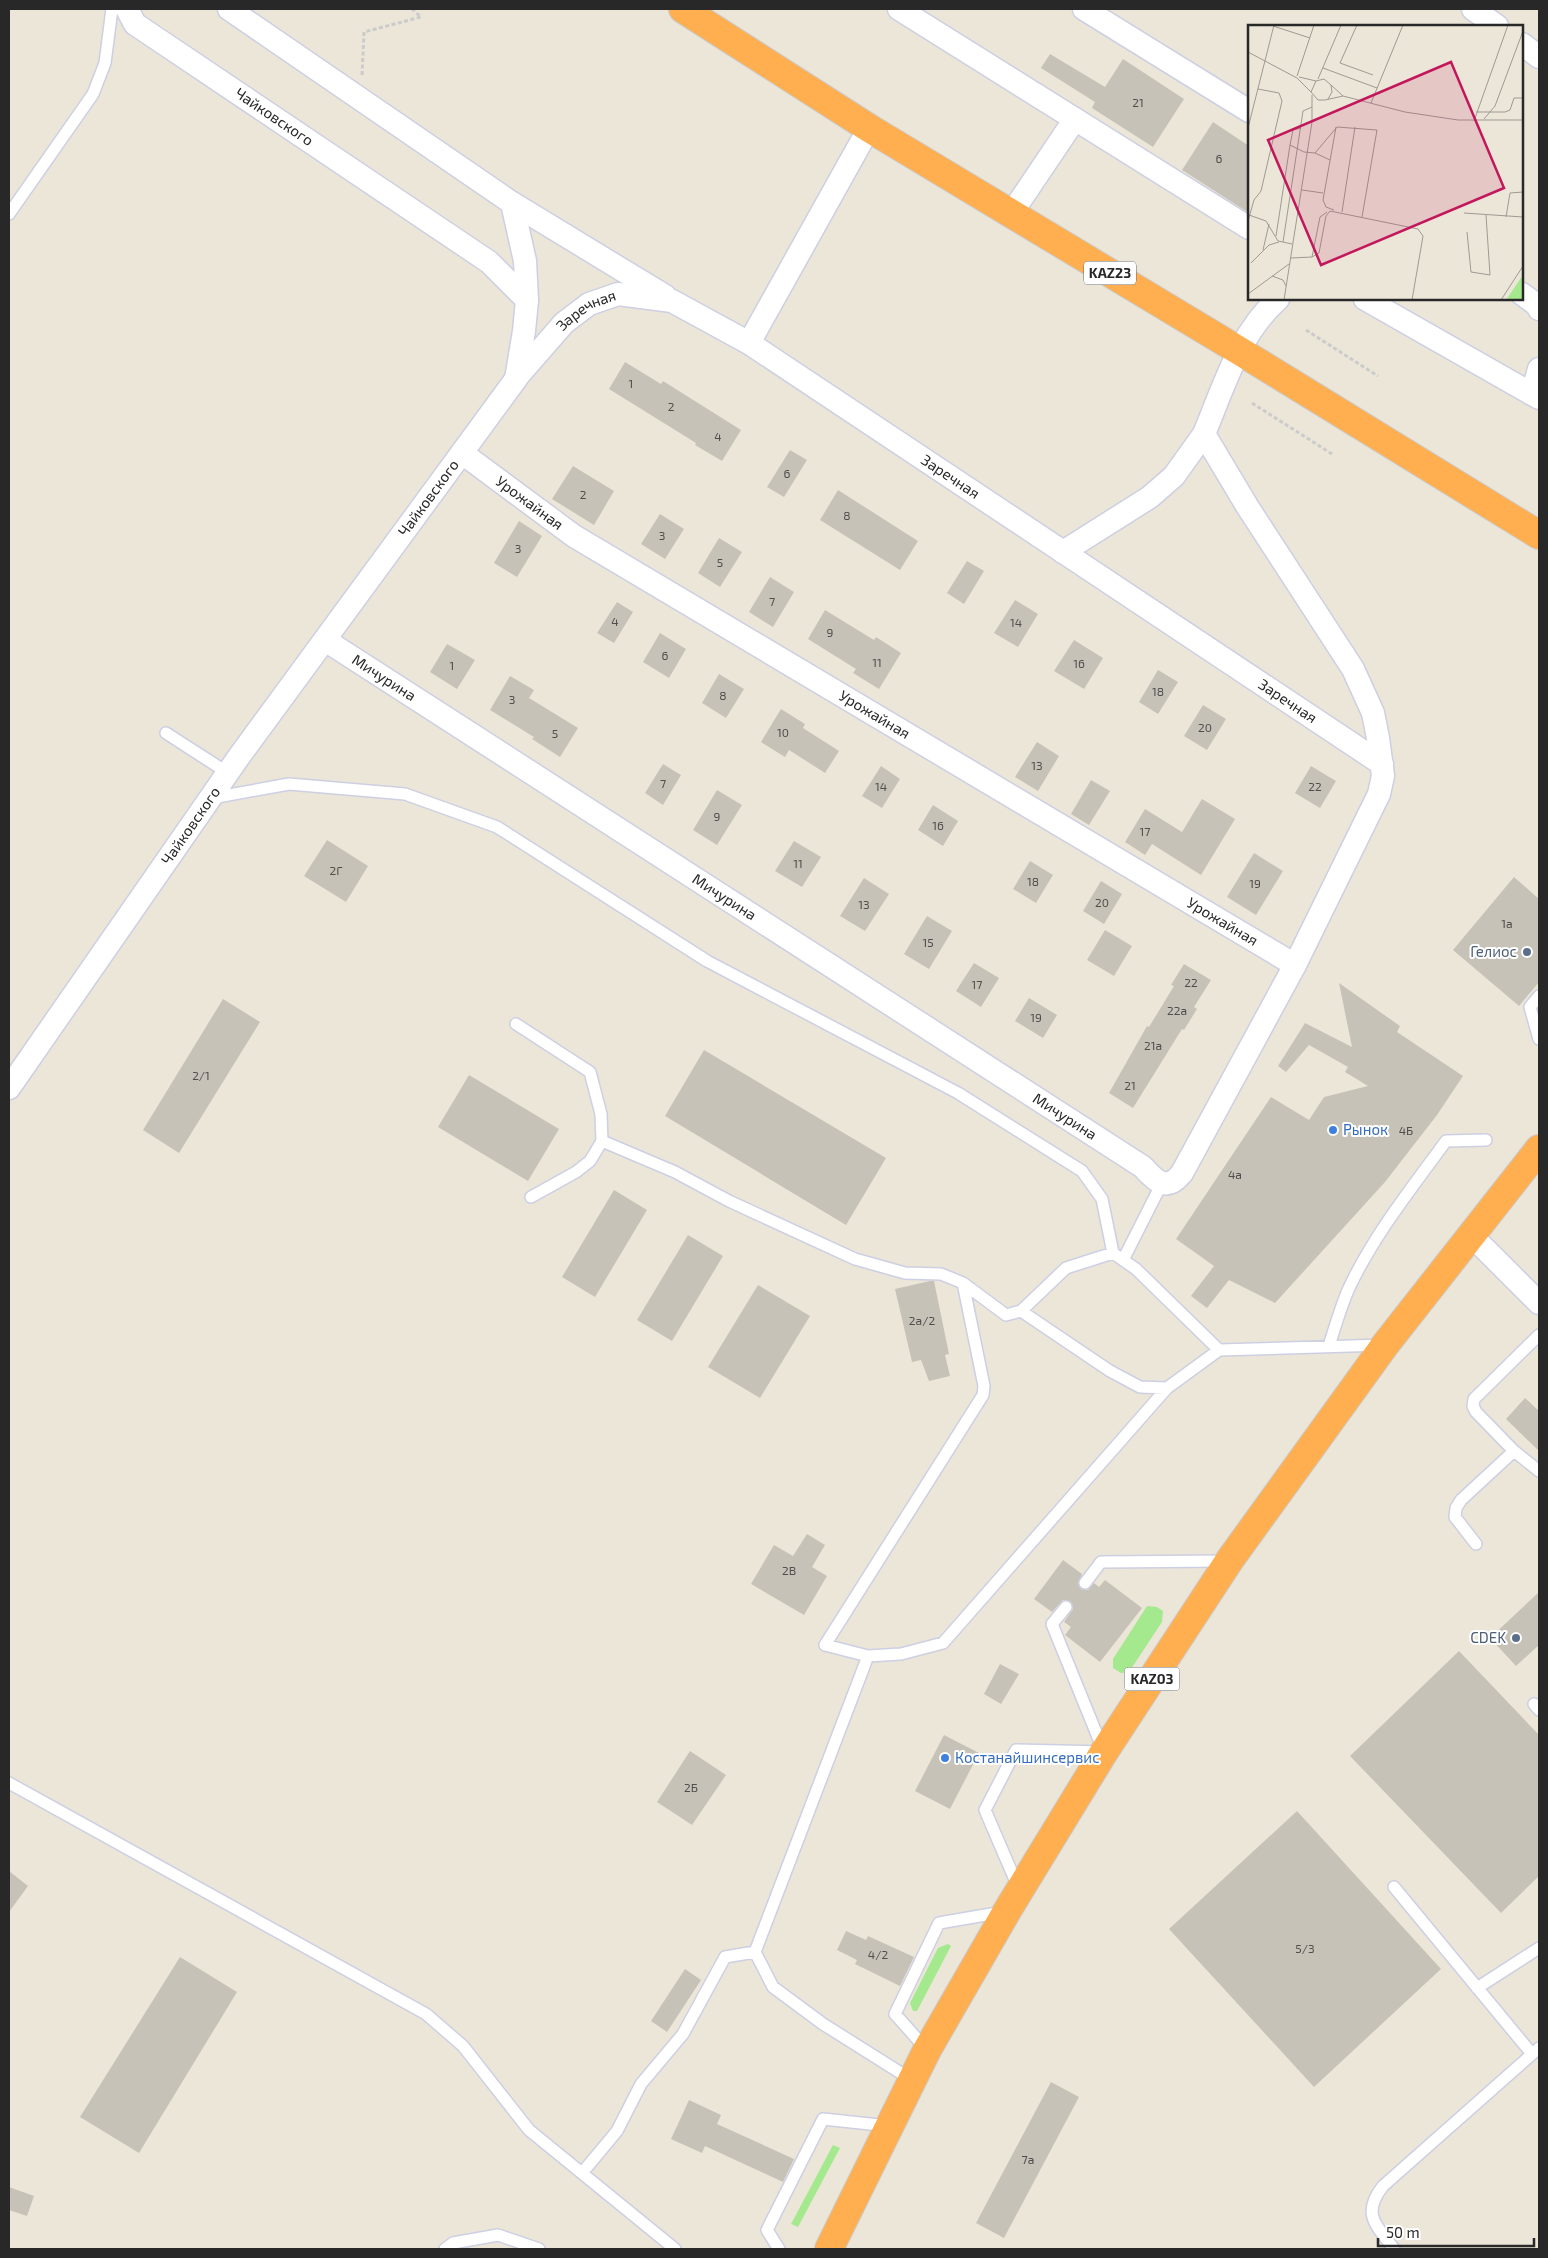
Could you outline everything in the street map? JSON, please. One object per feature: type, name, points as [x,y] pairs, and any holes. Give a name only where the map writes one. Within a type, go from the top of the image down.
[{"type":"highway","name":"KAZ23","points":[[683,9],[870,128],[1238,350],[1539,535]]},
{"type":"highway","name":"KАZ03","points":[[835,2247],[889,2126],[927,2050],[1013,1901],[1104,1752],[1229,1561],[1385,1345],[1539,1149]]},
{"type":"street","name":"Чайковского","points":[[9,1088],[210,798],[516,379],[524,331],[527,300],[489,262],[135,24],[127,9]]},
{"type":"street","points":[[229,9],[512,202],[672,301]]},
{"type":"street","points":[[899,9],[1248,227]]},
{"type":"street","points":[[1084,9],[1248,110]]},
{"type":"street","points":[[1473,9],[1496,25]]},
{"type":"street","points":[[1523,45],[1539,57]]},
{"type":"street","points":[[1011,214],[1075,119]]},
{"type":"street","points":[[748,343],[870,128]]},
{"type":"street","points":[[512,202],[524,261],[527,300]]},
{"type":"street","name":"Заречная","points":[[516,379],[564,323],[589,304],[618,294],[672,301],[748,343],[1382,764]]},
{"type":"street","points":[[1523,295],[1539,309]]},
{"type":"street","points":[[1063,552],[1150,497],[1174,476],[1204,434],[1238,350],[1262,314],[1277,300]]},
{"type":"street","points":[[1367,300],[1536,396],[1539,368]]},
{"type":"street","points":[[1162,1183],[1170,1184],[1182,1173],[1295,965],[1379,794],[1383,776],[1373,713],[1353,669],[1247,506],[1204,434]]},
{"type":"street","name":"Урожайная","points":[[462,453],[574,536],[1295,965]]},
{"type":"street","name":"Мичурина","points":[[325,640],[1143,1167],[1152,1178],[1162,1183]]},
{"type":"street","points":[[1472,1236],[1539,1303]]},
{"type":"lane","points":[[9,214],[93,94],[106,64],[112,9]]},
{"type":"lane","points":[[166,733],[228,773]]},
{"type":"lane","points":[[210,798],[289,784],[405,794],[497,827],[707,961],[958,1093],[1082,1170],[1102,1199],[1118,1257],[1136,1269],[1219,1350]]},
{"type":"lane","points":[[1539,996],[1530,1008],[1539,1039]]},
{"type":"lane","points":[[516,1024],[590,1072],[600,1114],[602,1141],[590,1161],[576,1172],[531,1197]]},
{"type":"lane","points":[[1329,1346],[1348,1290],[1364,1261],[1383,1228],[1446,1141],[1486,1140]]},
{"type":"lane","points":[[602,1141],[675,1172],[729,1202],[855,1259],[905,1273],[941,1274],[963,1283],[1006,1315],[1021,1311],[1066,1268],[1118,1257],[1162,1183]]},
{"type":"lane","points":[[963,1283],[984,1386],[983,1395],[826,1645],[868,1656],[901,1654],[943,1642],[1167,1388],[1219,1350],[1385,1345]]},
{"type":"lane","points":[[1021,1311],[1110,1371],[1140,1387],[1167,1388]]},
{"type":"lane","points":[[1539,1335],[1473,1402],[1476,1412],[1514,1451],[1539,1472]]},
{"type":"lane","points":[[1476,1544],[1455,1517],[1456,1508],[1461,1500],[1514,1451]]},
{"type":"lane","points":[[1085,1583],[1101,1562],[1229,1561]]},
{"type":"lane","points":[[927,2050],[895,2014],[939,1924],[1013,1901],[985,1810],[1016,1750],[1104,1752],[1052,1624],[1066,1607]]},
{"type":"lane","points":[[868,1656],[755,1952],[773,1987],[823,2024],[912,2080]]},
{"type":"lane","points":[[9,1783],[426,2014],[463,2046],[529,2130],[675,2249]]},
{"type":"lane","points":[[1394,1887],[1477,1988],[1535,2051],[1383,2186],[1373,2199],[1372,2219],[1394,2249]]},
{"type":"lane","points":[[1477,1988],[1539,1948]]},
{"type":"lane","points":[[582,2173],[616,2131],[642,2084],[683,2034],[725,1957],[755,1952]]},
{"type":"lane","points":[[779,2249],[767,2230],[823,2118],[889,2126]]},
{"type":"lane","points":[[445,2249],[453,2243],[498,2234],[540,2249]]},
{"type":"path","points":[[361,99],[364,32],[421,17],[412,9]]},
{"type":"path","points":[[1306,330],[1378,376]]},
{"type":"path","points":[[1252,403],[1332,454]]},
{"type":"green space","points":[[1147,1606],[1157,1607],[1163,1611],[1162,1622],[1129,1672],[1121,1673],[1113,1668],[1113,1659]]},
{"type":"green space","points":[[948,1944],[951,1946],[917,2011],[913,2011],[910,2003],[938,1948]]},
{"type":"green space","points":[[833,2145],[840,2148],[798,2227],[791,2224]]},
{"type":"building","points":[[1050,54],[1105,87],[1123,59],[1184,99],[1153,147],[1092,108],[1095,102],[1041,68]]},
{"type":"building","points":[[1213,122],[1248,145],[1248,212],[1182,170]]},
{"type":"building","points":[[625,362],[661,384],[663,381],[741,430],[722,461],[609,389]]},
{"type":"building","points":[[790,450],[807,460],[784,497],[767,487]]},
{"type":"building","points":[[573,466],[614,491],[594,525],[552,499]]},
{"type":"building","points":[[838,490],[918,541],[900,570],[820,520]]},
{"type":"building","points":[[660,514],[684,529],[665,559],[641,544]]},
{"type":"building","points":[[519,521],[542,536],[517,577],[494,563]]},
{"type":"building","points":[[719,538],[742,552],[720,587],[698,573]]},
{"type":"building","points":[[967,561],[984,571],[964,604],[947,593]]},
{"type":"building","points":[[770,577],[794,592],[773,627],[749,612]]},
{"type":"building","points":[[1015,600],[1038,614],[1018,647],[994,633]]},
{"type":"building","points":[[617,602],[633,612],[614,643],[597,633]]},
{"type":"building","points":[[825,610],[874,640],[876,637],[901,653],[879,689],[853,673],[856,669],[808,639]]},
{"type":"building","points":[[660,633],[686,649],[669,678],[643,662]]},
{"type":"building","points":[[1074,640],[1103,658],[1084,689],[1054,671]]},
{"type":"building","points":[[447,644],[475,660],[457,689],[430,672]]},
{"type":"building","points":[[1158,670],[1178,682],[1158,714],[1139,702]]},
{"type":"building","points":[[719,674],[744,689],[726,718],[702,703]]},
{"type":"building","points":[[510,676],[534,690],[529,698],[578,728],[560,757],[532,739],[534,737],[490,710]]},
{"type":"building","points":[[1203,705],[1226,719],[1207,750],[1184,736]]},
{"type":"building","points":[[781,709],[805,724],[803,728],[839,751],[825,773],[789,750],[785,757],[761,742]]},
{"type":"building","points":[[1037,742],[1059,756],[1038,791],[1015,777]]},
{"type":"building","points":[[663,764],[681,775],[663,805],[645,793]]},
{"type":"building","points":[[881,766],[900,779],[882,808],[862,796]]},
{"type":"building","points":[[1311,766],[1336,781],[1320,808],[1295,793]]},
{"type":"building","points":[[1091,780],[1110,791],[1089,825],[1071,814]]},
{"type":"building","points":[[717,790],[742,805],[717,845],[693,830]]},
{"type":"building","points":[[1202,799],[1235,819],[1201,875],[1152,844],[1145,855],[1125,842],[1145,809],[1182,832]]},
{"type":"building","points":[[933,805],[958,821],[943,846],[918,830]]},
{"type":"building","points":[[327,840],[368,866],[346,902],[304,876]]},
{"type":"building","points":[[794,841],[821,857],[802,887],[775,871]]},
{"type":"building","points":[[1254,853],[1283,871],[1256,915],[1227,897]]},
{"type":"building","points":[[1030,861],[1053,875],[1036,903],[1013,889]]},
{"type":"building","points":[[1514,877],[1539,899],[1539,982],[1519,1006],[1453,950]]},
{"type":"building","points":[[864,878],[889,894],[865,931],[840,916]]},
{"type":"building","points":[[1101,881],[1122,894],[1104,924],[1083,911]]},
{"type":"building","points":[[927,916],[952,931],[929,969],[904,954]]},
{"type":"building","points":[[1105,930],[1132,946],[1114,976],[1087,960]]},
{"type":"building","points":[[974,963],[999,978],[981,1007],[956,991]]},
{"type":"building","points":[[1184,964],[1211,980],[1194,1007],[1197,1009],[1184,1030],[1182,1029],[1133,1108],[1109,1093],[1147,1026],[1149,1027],[1174,986],[1171,985]]},
{"type":"building","name":"Рынок","points":[[1339,983],[1400,1026],[1397,1032],[1463,1076],[1437,1115],[1385,1182],[1275,1303],[1229,1280],[1207,1308],[1191,1296],[1214,1266],[1176,1239],[1271,1097],[1309,1120],[1324,1097],[1368,1086],[1345,1072],[1348,1067],[1309,1045],[1286,1072],[1278,1066],[1305,1023],[1352,1047]]},
{"type":"building","points":[[1029,998],[1057,1015],[1043,1038],[1015,1021]]},
{"type":"building","points":[[223,999],[260,1022],[179,1153],[143,1130]]},
{"type":"building","points":[[704,1050],[886,1158],[846,1225],[665,1116]]},
{"type":"building","points":[[469,1075],[559,1129],[528,1181],[438,1127]]},
{"type":"building","points":[[614,1190],[647,1210],[595,1297],[562,1277]]},
{"type":"building","points":[[688,1235],[723,1256],[672,1341],[637,1320]]},
{"type":"building","points":[[934,1281],[949,1354],[945,1355],[950,1376],[929,1381],[921,1360],[912,1362],[895,1289]]},
{"type":"building","points":[[758,1285],[810,1316],[760,1398],[708,1367]]},
{"type":"building","points":[[1525,1398],[1539,1411],[1539,1451],[1506,1419]]},
{"type":"building","points":[[807,1534],[825,1545],[812,1567],[827,1576],[804,1615],[751,1584],[774,1545],[793,1556]]},
{"type":"building","points":[[1063,1560],[1082,1574],[1078,1583],[1081,1589],[1088,1590],[1094,1583],[1099,1587],[1105,1580],[1142,1608],[1100,1662],[1065,1635],[1071,1627],[1064,1622],[1073,1609],[1071,1602],[1063,1600],[1052,1612],[1034,1599]]},
{"type":"building","points":[[1539,1592],[1539,1645],[1516,1666],[1490,1638]]},
{"type":"building","points":[[1459,1651],[1539,1735],[1539,1876],[1501,1913],[1350,1756]]},
{"type":"building","points":[[1000,1664],[1019,1674],[1001,1704],[984,1694]]},
{"type":"building","points":[[944,1735],[979,1753],[950,1809],[915,1791]]},
{"type":"building","points":[[690,1751],[726,1775],[692,1825],[657,1802]]},
{"type":"building","points":[[1297,1811],[1441,1969],[1314,2087],[1169,1929]]},
{"type":"building","points":[[9,1871],[28,1886],[9,1912]]},
{"type":"building","points":[[846,1931],[866,1940],[868,1936],[914,1957],[900,1986],[855,1964],[857,1960],[837,1950]]},
{"type":"building","points":[[180,1957],[237,1992],[139,2153],[80,2117]]},
{"type":"building","points":[[685,1969],[701,1980],[667,2032],[651,2021]]},
{"type":"building","points":[[1051,2082],[1079,2097],[1004,2238],[976,2223]]},
{"type":"building","points":[[689,2100],[721,2115],[717,2124],[794,2159],[783,2182],[705,2146],[702,2153],[671,2139]]},
{"type":"building","points":[[9,2187],[34,2196],[27,2216],[9,2210]]},
{"type":"place","name":"Гелиос","points":[[1527,952]]},
{"type":"place","name":"Рынок","points":[[1333,1130]]},
{"type":"place","name":"CDEK","points":[[1516,1638]]},
{"type":"place","name":"Костанайшинсервис","points":[[945,1758]]}]
